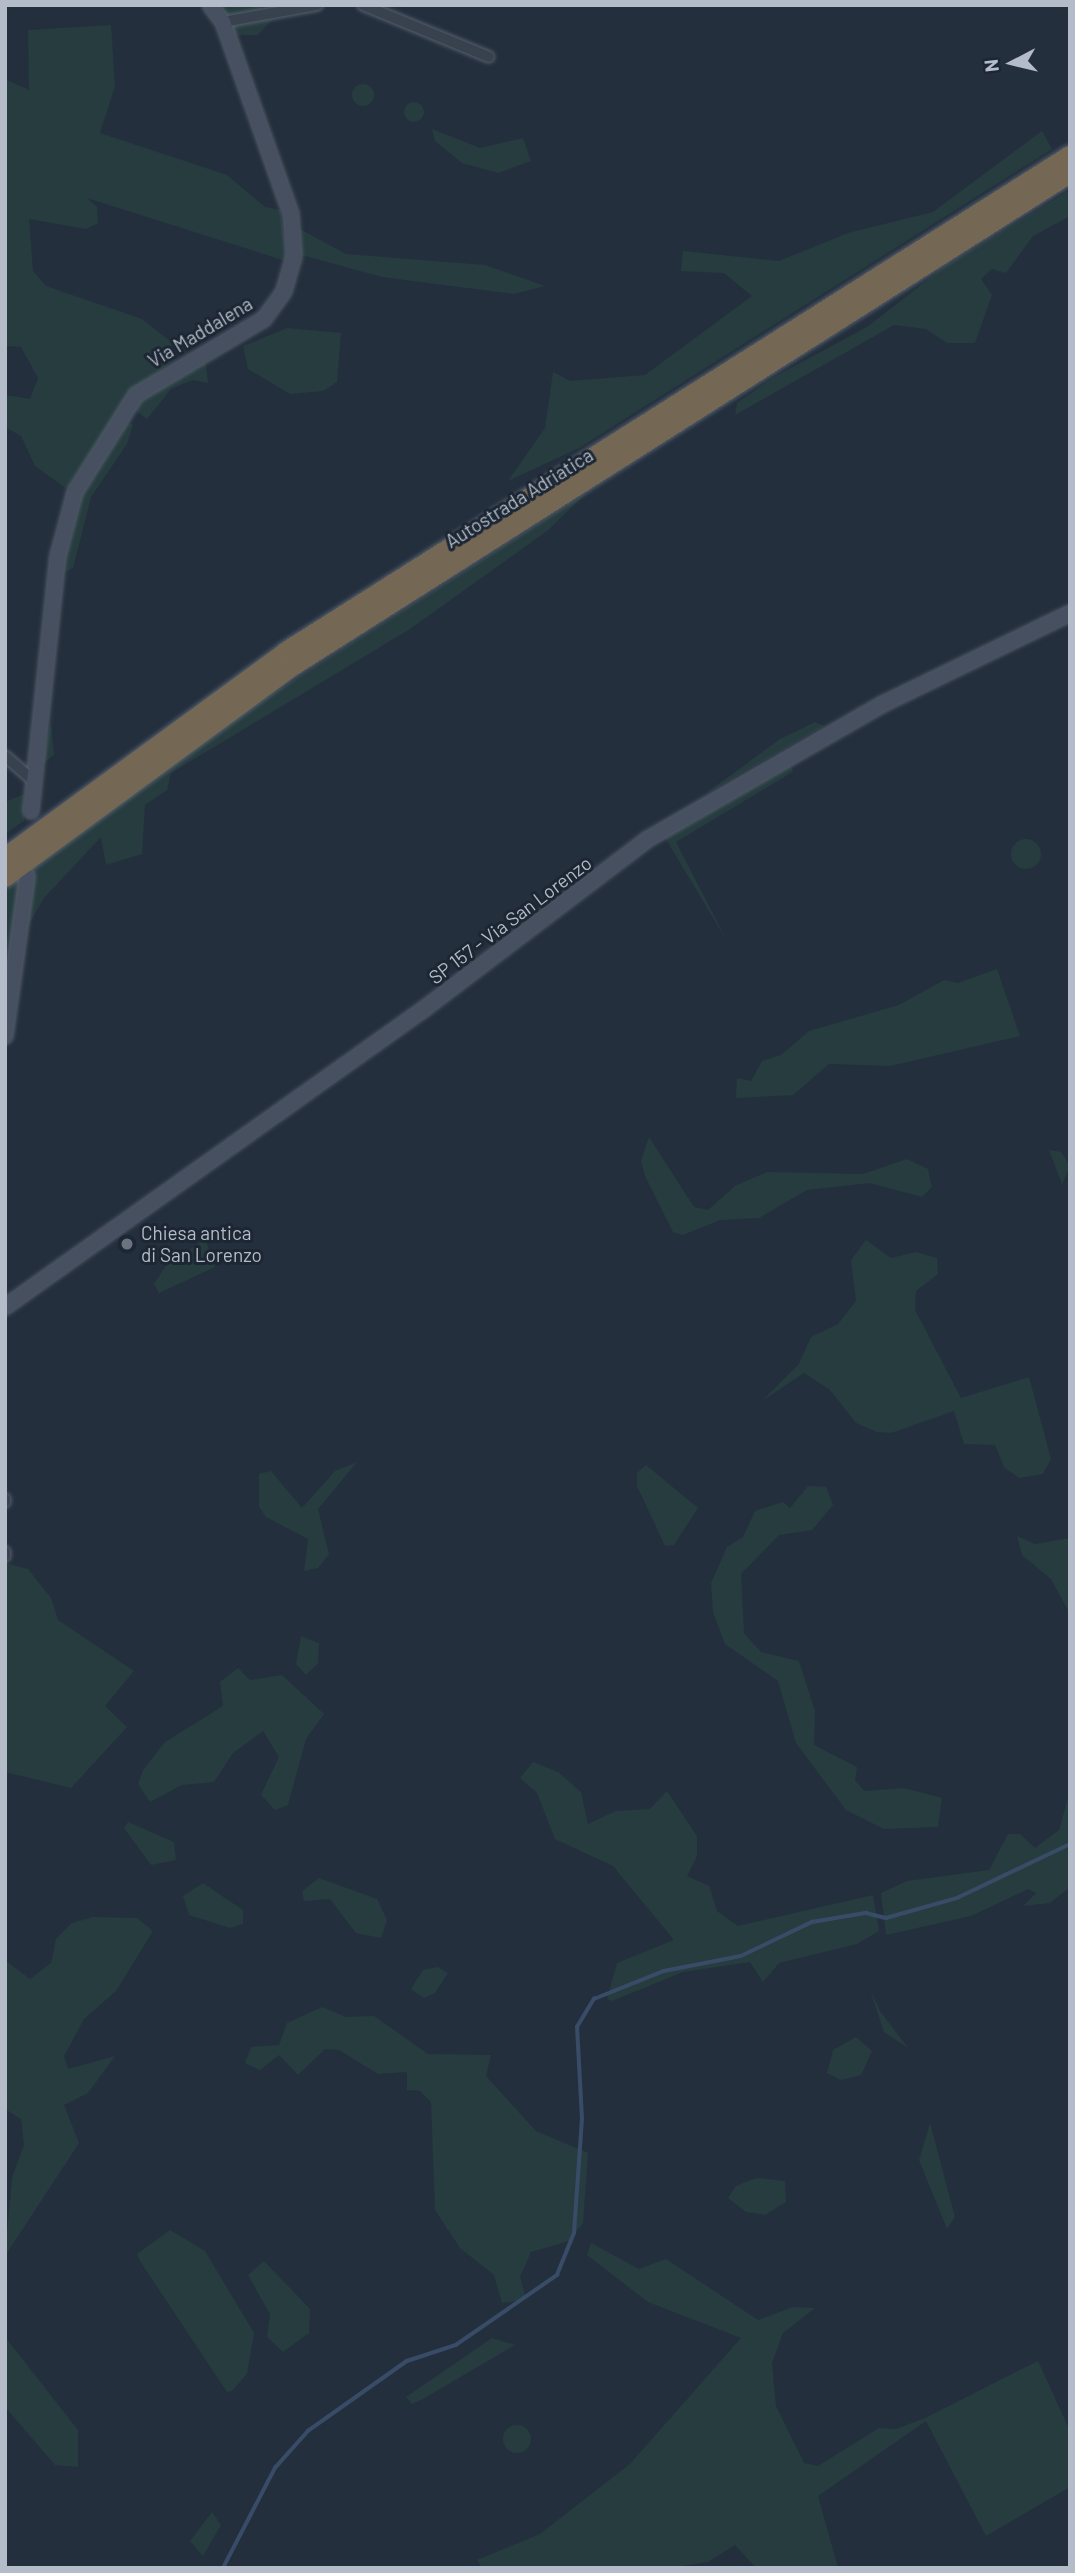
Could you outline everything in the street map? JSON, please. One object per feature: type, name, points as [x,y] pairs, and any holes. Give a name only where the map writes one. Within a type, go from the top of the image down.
[{"type":"highway","name":"Autostrada Adriatica","points":[[5,857],[286,651],[1070,155]]},
{"type":"highway","name":"Autostrada Adriatica","points":[[5,878],[294,666],[1070,174]]},
{"type":"main road","name":"Via Maddalena","points":[[31,811],[58,556],[75,492],[136,395],[264,319],[284,291],[293,257],[291,214],[223,22],[211,5]]},
{"type":"main road","name":"SP 157 - Via San Lorenzo","points":[[5,1307],[424,1009],[648,839],[883,704],[1070,613]]},
{"type":"main road","points":[[5,1036],[27,877]]},
{"type":"street","points":[[223,22],[317,5]]},
{"type":"street","points":[[363,5],[489,57]]},
{"type":"street","points":[[5,756],[33,780]]},
{"type":"green space","points":[[215,5],[260,7],[272,20],[258,35],[233,35]]},
{"type":"green space","points":[[111,25],[115,86],[100,133],[227,175],[265,207],[281,210],[286,261],[87,198],[97,207],[98,223],[86,229],[29,219],[33,271],[46,286],[142,319],[170,341],[176,359],[133,390],[67,489],[35,466],[21,436],[5,427],[5,395],[30,399],[38,378],[21,347],[5,346],[5,79],[29,90],[28,30]]},
{"type":"green space","points":[[359,84],[367,84],[374,91],[374,99],[367,106],[359,106],[352,99],[352,91]]},
{"type":"green space","points":[[410,102],[418,102],[424,112],[418,122],[410,122],[404,116],[404,108]]},
{"type":"green space","points":[[432,129],[480,148],[523,138],[531,161],[498,173],[462,163],[435,141]]},
{"type":"green space","points":[[1042,131],[1052,149],[579,448],[508,481],[545,428],[553,372],[570,381],[645,375],[752,296],[724,273],[681,271],[683,251],[779,261],[848,233],[933,212]]},
{"type":"green space","points":[[1070,190],[1070,216],[1033,236],[1006,273],[992,269],[981,279],[992,295],[975,343],[947,343],[926,329],[894,325],[735,415],[737,403],[774,377],[867,327],[944,267]]},
{"type":"green space","points":[[298,228],[346,254],[485,265],[545,286],[514,294],[382,277],[298,254]]},
{"type":"green space","points":[[287,328],[341,333],[337,382],[323,391],[290,394],[248,369],[243,346]]},
{"type":"green space","points":[[205,357],[208,383],[193,380],[171,389],[147,419],[131,407],[136,397]]},
{"type":"green space","points":[[123,419],[133,425],[127,444],[91,497],[73,568],[60,575],[76,493]]},
{"type":"green space","points":[[588,492],[547,531],[410,629],[171,773],[167,790],[145,805],[142,854],[106,865],[101,837],[44,898],[27,928],[32,870],[216,730]]},
{"type":"green space","points":[[51,722],[54,755],[41,765]]},
{"type":"green space","points":[[815,722],[824,726],[705,794],[780,739]]},
{"type":"green space","points":[[789,761],[793,772],[676,842],[727,941],[664,836]]},
{"type":"green space","points":[[24,794],[24,821],[5,834],[5,802]]},
{"type":"green space","points":[[1026,839],[1032,840],[1040,848],[1040,860],[1032,868],[1026,869],[1020,868],[1012,860],[1011,854],[1012,848],[1020,840]]},
{"type":"green space","points":[[24,875],[8,969],[5,891]]},
{"type":"green space","points":[[997,969],[1020,1036],[890,1066],[829,1064],[793,1095],[736,1098],[737,1078],[751,1081],[762,1061],[781,1055],[809,1031],[899,1005],[944,980],[958,983]]},
{"type":"green space","points":[[649,1137],[694,1207],[708,1210],[735,1186],[767,1172],[863,1174],[907,1159],[928,1169],[932,1187],[922,1197],[870,1183],[807,1190],[759,1218],[720,1220],[683,1235],[673,1232],[645,1176],[641,1161]]},
{"type":"green space","points":[[1049,1150],[1061,1152],[1070,1166],[1062,1184]]},
{"type":"green space","points":[[205,1239],[215,1267],[159,1293],[154,1284],[165,1267]]},
{"type":"green space","points":[[866,1240],[891,1258],[916,1252],[937,1258],[938,1274],[916,1291],[915,1310],[961,1398],[1029,1377],[1051,1459],[1043,1474],[1019,1478],[1004,1467],[995,1445],[964,1444],[954,1411],[891,1433],[877,1432],[856,1423],[830,1390],[804,1373],[762,1401],[799,1364],[811,1337],[838,1324],[856,1301],[851,1260]]},
{"type":"green space","points":[[357,1462],[318,1509],[329,1554],[318,1568],[304,1571],[308,1539],[266,1517],[259,1507],[259,1474],[271,1471],[302,1508],[335,1471]]},
{"type":"green space","points":[[646,1465],[698,1508],[674,1545],[665,1546],[637,1486],[637,1473]]},
{"type":"green space","points":[[808,1486],[826,1487],[833,1505],[812,1530],[779,1535],[741,1574],[744,1633],[761,1652],[799,1661],[815,1711],[814,1745],[857,1767],[855,1780],[864,1791],[904,1788],[942,1798],[938,1827],[884,1829],[846,1810],[796,1743],[778,1681],[725,1644],[713,1612],[711,1583],[727,1547],[743,1537],[755,1511],[783,1502],[790,1508]]},
{"type":"green space","points":[[1017,1536],[1035,1544],[1070,1538],[1070,1614],[1051,1579],[1022,1555]]},
{"type":"green space","points":[[5,1563],[28,1569],[51,1598],[58,1620],[134,1671],[105,1706],[127,1727],[71,1788],[5,1772]]},
{"type":"green space","points":[[301,1636],[319,1643],[318,1663],[306,1675],[296,1664]]},
{"type":"green space","points":[[238,1668],[250,1680],[282,1675],[324,1714],[306,1739],[288,1805],[275,1810],[261,1795],[279,1757],[263,1731],[233,1753],[214,1782],[182,1785],[150,1802],[138,1784],[143,1770],[165,1742],[223,1706],[220,1682]]},
{"type":"green space","points":[[533,1762],[558,1772],[581,1792],[588,1824],[616,1811],[650,1809],[667,1791],[697,1836],[697,1856],[687,1876],[709,1886],[717,1911],[738,1926],[873,1895],[879,1931],[857,1944],[779,1963],[763,1982],[750,1962],[683,1972],[612,2001],[607,1999],[617,1963],[674,1940],[613,1866],[555,1839],[537,1793],[520,1778]]},
{"type":"green space","points":[[1070,1791],[1070,1887],[1050,1903],[1023,1906],[1036,1893],[1028,1889],[971,1916],[886,1935],[881,1893],[907,1881],[989,1870],[1008,1834],[1020,1834],[1035,1848],[1059,1830]]},
{"type":"green space","points":[[128,1822],[174,1842],[176,1860],[151,1865],[124,1828]]},
{"type":"green space","points":[[319,1878],[377,1899],[387,1920],[381,1938],[356,1933],[330,1899],[304,1901],[302,1891]]},
{"type":"green space","points":[[203,1883],[243,1910],[243,1924],[230,1928],[189,1915],[183,1896]]},
{"type":"green space","points":[[93,1917],[137,1918],[153,1931],[116,1991],[84,2019],[64,2056],[68,2069],[115,2056],[88,2093],[64,2105],[79,2143],[5,2256],[12,2178],[24,2145],[21,2119],[5,2109],[5,1960],[30,1979],[51,1963],[56,1939],[72,1923]]},
{"type":"green space","points":[[438,1967],[448,1973],[435,1993],[424,1998],[411,1989],[423,1970]]},
{"type":"green space","points":[[870,1990],[880,2011],[908,2048],[884,2032]]},
{"type":"green space","points":[[322,2007],[346,2017],[374,2016],[428,2054],[491,2055],[486,2076],[536,2131],[588,2153],[583,2223],[569,2241],[531,2252],[520,2277],[525,2294],[520,2301],[502,2303],[494,2275],[460,2248],[435,2210],[431,2102],[420,2091],[407,2090],[407,2072],[378,2074],[339,2050],[325,2049],[298,2075],[279,2055],[260,2070],[245,2063],[251,2047],[279,2045],[287,2023]]},
{"type":"green space","points":[[856,2037],[872,2051],[861,2075],[841,2080],[827,2073],[833,2050]]},
{"type":"green space","points":[[930,2123],[955,2217],[947,2229],[919,2160]]},
{"type":"green space","points":[[756,2178],[785,2181],[786,2202],[765,2215],[746,2212],[728,2198],[736,2186]]},
{"type":"green space","points":[[170,2230],[205,2251],[254,2333],[247,2374],[232,2391],[227,2392],[137,2254]]},
{"type":"green space","points":[[591,2243],[639,2269],[666,2259],[758,2320],[793,2307],[815,2308],[783,2333],[772,2363],[776,2406],[804,2463],[818,2466],[879,2428],[896,2429],[925,2418],[1038,2361],[1070,2431],[1070,2487],[986,2536],[926,2421],[818,2496],[838,2568],[756,2568],[735,2545],[708,2562],[669,2568],[482,2568],[477,2560],[540,2534],[630,2464],[741,2338],[648,2302],[587,2255]]},
{"type":"green space","points":[[264,2261],[310,2309],[309,2333],[283,2352],[267,2337],[270,2314],[248,2275]]},
{"type":"green space","points":[[5,2337],[78,2430],[78,2467],[55,2465],[5,2407]]},
{"type":"green space","points":[[492,2338],[515,2345],[421,2400],[412,2404],[406,2397]]},
{"type":"green space","points":[[517,2425],[527,2429],[531,2439],[527,2449],[517,2453],[507,2449],[503,2439],[507,2429]]},
{"type":"green space","points":[[212,2512],[221,2525],[203,2556],[190,2541]]},
{"type":"waterway","points":[[223,2568],[275,2468],[308,2431],[407,2361],[456,2345],[557,2275],[574,2233],[582,2119],[577,2027],[594,1999],[664,1971],[741,1956],[812,1922],[866,1913],[886,1918],[957,1898],[1070,1844]]},
{"type":"place","name":"Chiesa antica di San Lorenzo","points":[[127,1244]]}]
